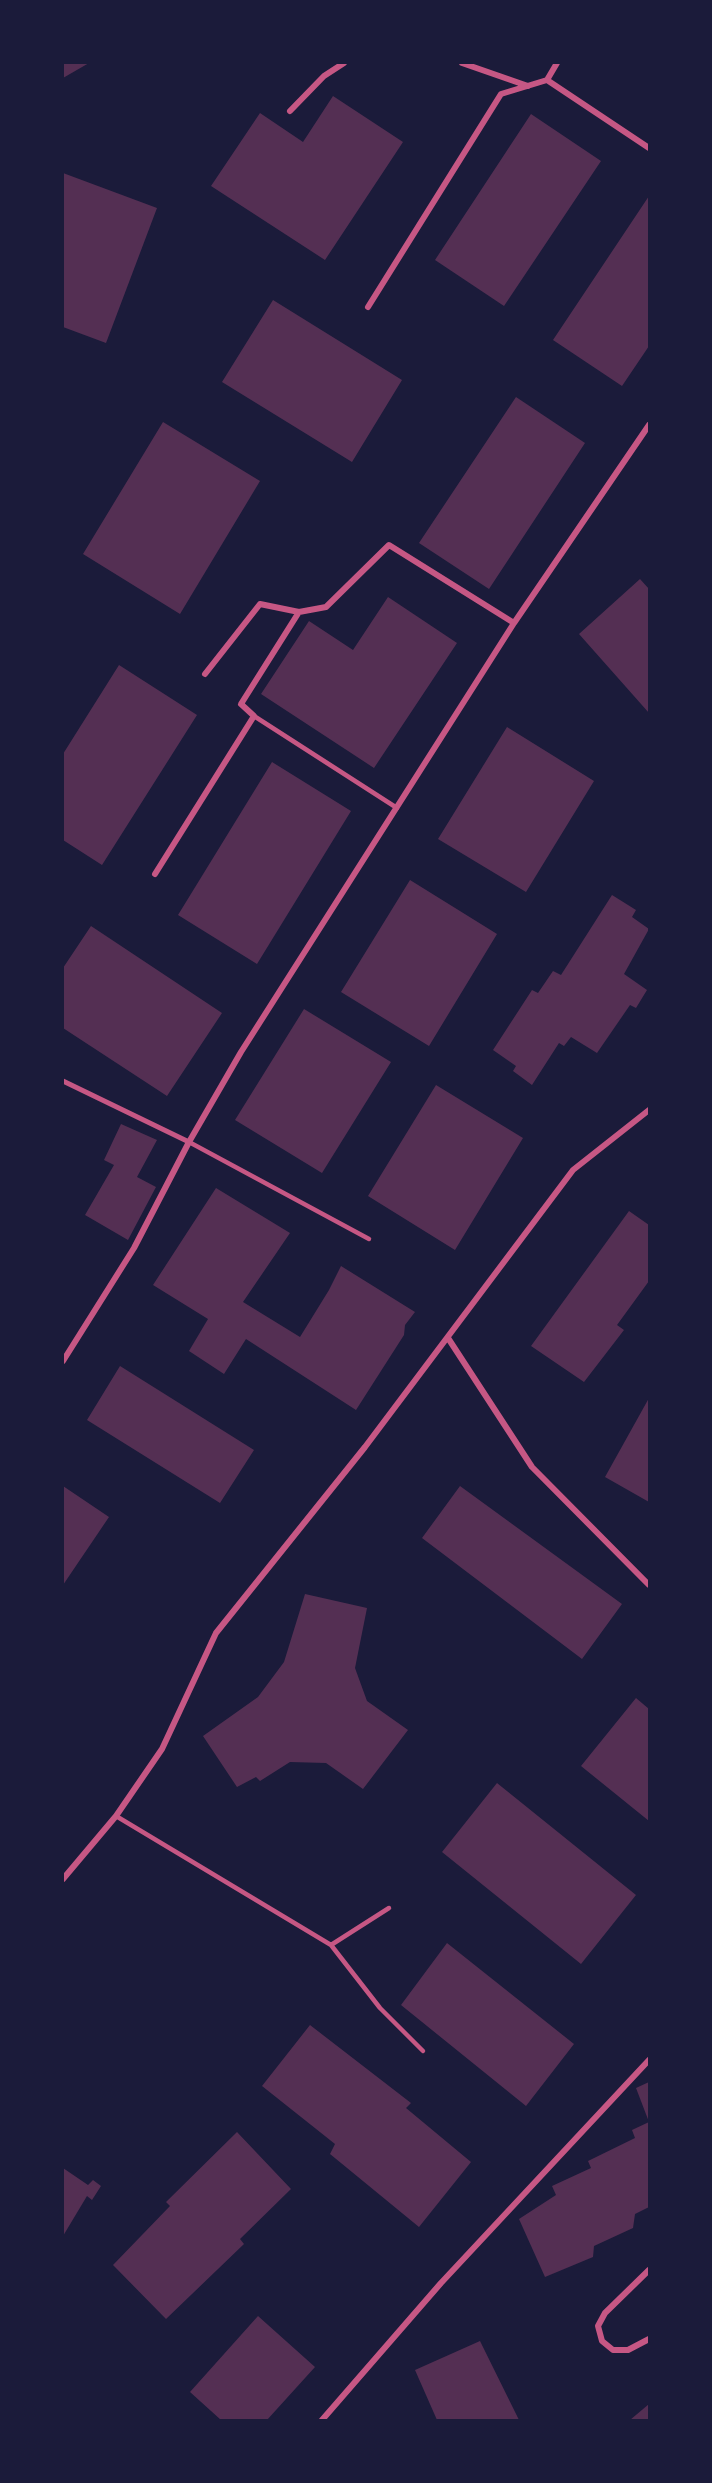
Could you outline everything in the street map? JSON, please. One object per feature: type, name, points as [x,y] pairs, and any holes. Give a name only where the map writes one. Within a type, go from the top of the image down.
[{"type":"street","points":[[290,111],[324,75],[344,63]]},
{"type":"street","points":[[462,63],[529,86]]},
{"type":"street","points":[[368,307],[501,94],[547,80],[557,63]]},
{"type":"street","points":[[547,80],[649,148]]},
{"type":"street","points":[[63,1361],[134,1248],[189,1142],[241,1052],[514,623],[649,425]]},
{"type":"street","points":[[205,674],[260,604],[299,612],[326,607],[389,545],[514,623]]},
{"type":"street","points":[[155,874],[254,716],[241,704],[299,612]]},
{"type":"street","points":[[63,1081],[189,1142]]},
{"type":"street","points":[[63,1879],[116,1816],[162,1749],[216,1633],[365,1447],[573,1170],[649,1110]]},
{"type":"street","points":[[448,1338],[532,1467],[649,1585]]},
{"type":"street","points":[[322,2420],[449,2274],[649,2060]]},
{"type":"street","points":[[649,2271],[605,2313],[598,2326],[602,2341],[613,2350],[628,2350],[649,2339]]},
{"type":"lane","points":[[254,716],[397,808]]},
{"type":"lane","points":[[189,1142],[369,1239]]},
{"type":"lane","points":[[116,1816],[331,1945],[380,2008],[423,2051]]},
{"type":"lane","points":[[331,1945],[389,1908]]},
{"type":"building","points":[[63,63],[89,63],[63,78]]},
{"type":"building","points":[[333,96],[403,142],[325,260],[211,186],[260,113],[303,142]]},
{"type":"building","points":[[531,114],[601,161],[504,306],[435,260]]},
{"type":"building","points":[[63,173],[157,208],[106,343],[63,327]]},
{"type":"building","points":[[649,196],[649,346],[622,386],[553,340]]},
{"type":"building","points":[[273,300],[402,380],[352,462],[222,382]]},
{"type":"building","points":[[516,397],[585,443],[489,589],[419,543]]},
{"type":"building","points":[[163,422],[260,481],[180,614],[83,554]]},
{"type":"building","points":[[640,579],[649,589],[649,713],[579,634]]},
{"type":"building","points":[[388,597],[457,643],[374,768],[261,694],[309,621],[353,650]]},
{"type":"building","points":[[119,665],[197,715],[102,865],[63,840],[63,754]]},
{"type":"building","points":[[507,727],[594,781],[526,892],[438,839]]},
{"type":"building","points":[[272,762],[351,811],[257,964],[178,915]]},
{"type":"building","points":[[410,880],[497,934],[429,1046],[341,992]]},
{"type":"building","points":[[612,895],[636,910],[632,917],[649,929],[624,974],[647,990],[636,1008],[630,1005],[597,1053],[571,1037],[564,1046],[559,1043],[532,1085],[513,1071],[516,1066],[493,1050],[532,990],[538,993],[553,971],[561,975]]},
{"type":"building","points":[[91,926],[222,1013],[167,1096],[63,1028],[63,968]]},
{"type":"building","points":[[304,1009],[391,1062],[322,1173],[235,1120]]},
{"type":"building","points":[[436,1085],[523,1138],[455,1250],[368,1196]]},
{"type":"building","points":[[121,1124],[157,1140],[137,1177],[156,1187],[128,1240],[85,1215],[114,1165],[104,1160]]},
{"type":"building","points":[[216,1188],[290,1233],[243,1302],[300,1337],[341,1266],[415,1312],[405,1325],[404,1335],[356,1410],[246,1339],[224,1374],[189,1351],[208,1319],[153,1285]]},
{"type":"building","points":[[629,1211],[649,1225],[649,1281],[617,1325],[624,1330],[584,1382],[531,1346]]},
{"type":"building","points":[[120,1366],[254,1450],[220,1503],[87,1420]]},
{"type":"building","points":[[649,1398],[649,1502],[605,1477]]},
{"type":"building","points":[[63,1486],[109,1517],[63,1585]]},
{"type":"building","points":[[460,1486],[622,1604],[582,1659],[422,1538]]},
{"type":"building","points":[[305,1594],[367,1608],[355,1668],[367,1701],[408,1730],[363,1789],[326,1763],[290,1762],[260,1781],[256,1777],[237,1787],[203,1736],[258,1697],[284,1662]]},
{"type":"building","points":[[636,1698],[649,1709],[649,1821],[581,1766]]},
{"type":"building","points":[[497,1783],[636,1895],[581,1964],[442,1852]]},
{"type":"building","points":[[447,1943],[574,2044],[526,2106],[401,2005]]},
{"type":"building","points":[[310,2025],[411,2103],[406,2108],[471,2162],[419,2227],[330,2154],[335,2144],[262,2086]]},
{"type":"building","points":[[649,2082],[649,2122],[636,2088]]},
{"type":"building","points":[[649,2122],[649,2207],[635,2214],[633,2228],[594,2246],[593,2257],[545,2277],[519,2219],[556,2195],[552,2186],[591,2168],[588,2161],[635,2138],[632,2130]]},
{"type":"building","points":[[237,2132],[291,2189],[240,2239],[244,2244],[166,2319],[113,2265],[170,2206],[166,2202]]},
{"type":"building","points":[[63,2168],[88,2185],[93,2180],[101,2186],[92,2200],[87,2196],[63,2236]]},
{"type":"building","points":[[258,2316],[315,2367],[267,2420],[221,2420],[190,2392]]},
{"type":"building","points":[[480,2341],[519,2420],[437,2420],[415,2370]]},
{"type":"building","points":[[649,2404],[649,2420],[630,2420]]}]
